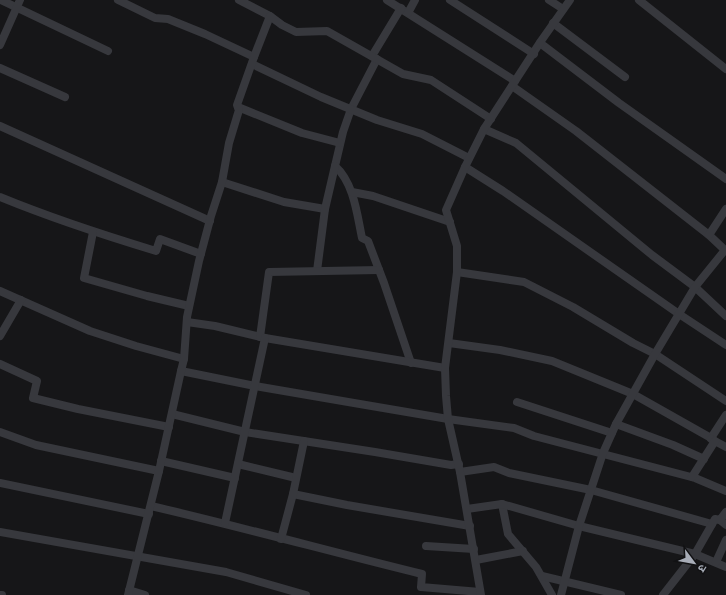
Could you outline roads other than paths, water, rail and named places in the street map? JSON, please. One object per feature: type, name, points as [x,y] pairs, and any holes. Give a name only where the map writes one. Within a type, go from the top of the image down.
[{"type":"street","points":[[1,0],[18,4],[108,51]]},
{"type":"street","points":[[118,0],[155,18],[168,19],[205,34],[320,97],[377,120],[422,134],[469,158]]},
{"type":"street","points":[[239,0],[270,16],[282,25],[296,32],[327,31],[403,74],[430,80],[491,119]]},
{"type":"street","points":[[387,0],[514,83],[709,235],[725,250],[695,287],[616,424],[603,453],[579,526],[561,595]]},
{"type":"street","points":[[317,271],[325,209],[340,143],[350,109],[375,58],[404,10],[415,0]]},
{"type":"street","points":[[450,0],[534,54]]},
{"type":"street","points":[[549,0],[563,9]]},
{"type":"street","points":[[151,506],[224,523],[281,539],[422,574],[421,587],[481,594],[460,468],[448,419],[446,368],[457,272],[457,246],[446,210],[465,166],[484,130],[553,23],[570,0]]},
{"type":"street","points":[[639,0],[726,69]]},
{"type":"street","points":[[0,45],[18,4]]},
{"type":"street","points":[[145,595],[128,592],[162,461],[184,359],[186,322],[189,306],[201,254],[222,182],[228,143],[239,110],[237,105],[270,16]]},
{"type":"street","points":[[553,23],[625,77]]},
{"type":"street","points":[[540,43],[620,103],[726,179]]},
{"type":"street","points":[[0,68],[65,97]]},
{"type":"street","points":[[238,107],[302,133],[340,143]]},
{"type":"street","points":[[0,126],[210,221]]},
{"type":"street","points":[[484,130],[516,143],[652,255],[695,287],[726,316]]},
{"type":"street","points":[[335,166],[340,170],[352,192],[362,238],[368,241],[411,363]]},
{"type":"street","points":[[465,166],[503,190],[679,314],[726,345]]},
{"type":"street","points":[[222,182],[284,202],[325,209]]},
{"type":"street","points":[[352,192],[373,196],[450,222]]},
{"type":"street","points":[[0,197],[93,232],[156,251],[160,239],[201,254]]},
{"type":"street","points":[[709,235],[726,209]]},
{"type":"street","points":[[93,232],[84,278],[146,296],[189,306]]},
{"type":"street","points":[[224,523],[255,386],[263,337],[269,272],[379,270]]},
{"type":"street","points":[[457,272],[524,282],[573,307],[633,343],[655,354],[726,401]]},
{"type":"street","points":[[0,290],[90,331],[136,346],[184,359]]},
{"type":"street","points":[[0,336],[21,300]]},
{"type":"street","points":[[186,322],[215,326],[263,337],[446,368]]},
{"type":"street","points":[[449,343],[500,350],[552,361],[633,394],[726,447]]},
{"type":"street","points":[[0,364],[37,381],[33,398],[78,409],[169,427]]},
{"type":"street","points":[[181,371],[255,386],[448,419],[514,428],[534,436],[692,477],[726,491]]},
{"type":"street","points":[[517,402],[612,433]]},
{"type":"street","points":[[172,414],[245,432],[451,465],[460,468],[494,466],[509,473],[591,490],[719,523]]},
{"type":"street","points":[[692,477],[704,459],[726,415]]},
{"type":"street","points":[[616,424],[673,445],[704,459]]},
{"type":"street","points":[[0,432],[36,445],[159,471]]},
{"type":"street","points":[[281,539],[304,441]]},
{"type":"street","points":[[162,461],[235,478]]},
{"type":"street","points":[[238,464],[296,478]]},
{"type":"street","points":[[0,483],[149,514]]},
{"type":"street","points":[[292,494],[470,526]]},
{"type":"street","points":[[467,509],[502,504],[579,526],[695,554],[726,567]]},
{"type":"street","points":[[502,504],[508,534],[536,566],[552,595]]},
{"type":"street","points":[[663,595],[726,512]]},
{"type":"street","points":[[0,532],[226,572],[306,595]]},
{"type":"street","points":[[716,562],[726,540]]},
{"type":"street","points":[[426,546],[474,549]]},
{"type":"street","points":[[476,560],[522,550]]},
{"type":"street","points":[[542,576],[621,595]]}]
